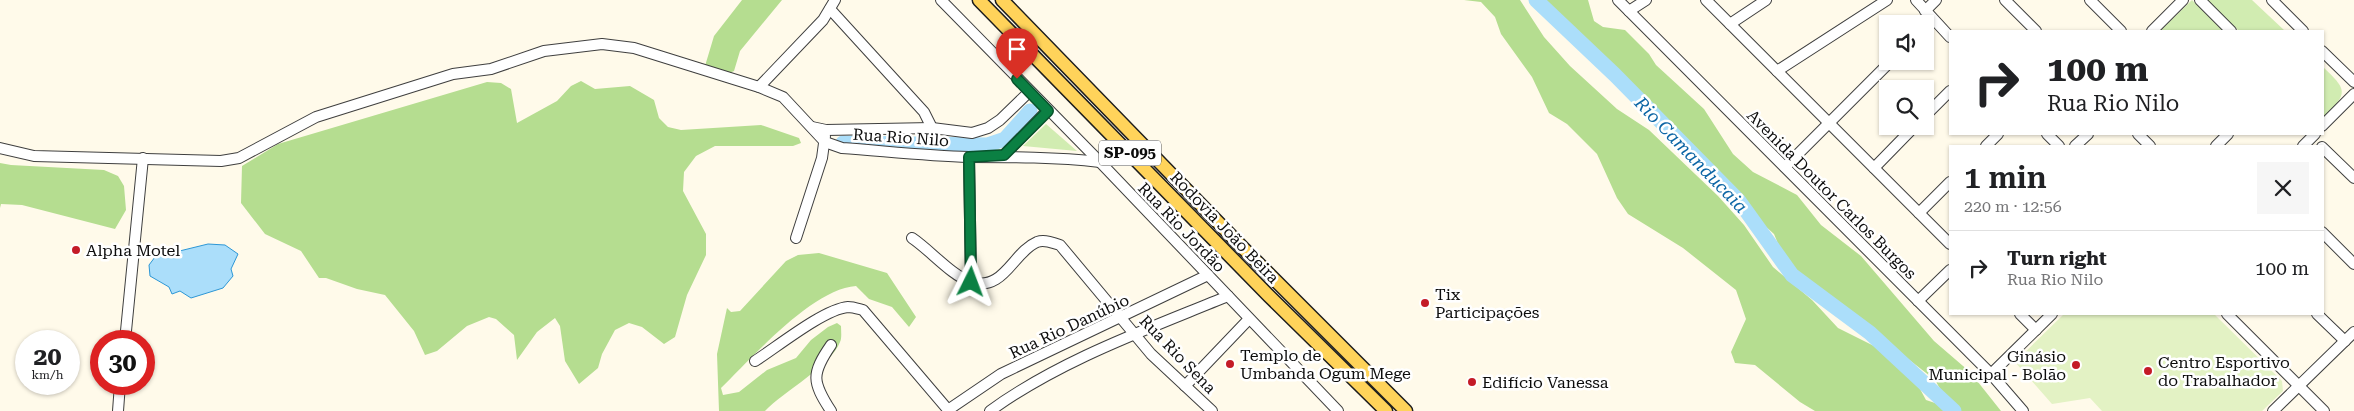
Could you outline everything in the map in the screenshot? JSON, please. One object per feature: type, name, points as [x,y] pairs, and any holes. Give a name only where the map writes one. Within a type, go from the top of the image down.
[{"type":"main road","name":"Rodovia João Beira","points":[[979,0],[1274,302],[1386,411]]},
{"type":"main road","name":"Rodovia João Beira","points":[[1002,0],[1244,249],[1406,411]]},
{"type":"street","name":"Rua Rio Jordão","points":[[940,0],[1100,162],[1338,411]]},
{"type":"street","name":"Avenida Doutor Carlos Burgos","points":[[1618,0],[1990,374],[2022,411]]},
{"type":"street","points":[[1629,11],[1646,0]]},
{"type":"street","points":[[1706,0],[1949,243]]},
{"type":"street","points":[[1730,24],[1766,0]]},
{"type":"street","points":[[1777,71],[1887,0]]},
{"type":"street","points":[[1916,0],[1928,15]]},
{"type":"street","points":[[1925,12],[1936,0]]},
{"type":"street","points":[[2005,0],[2035,30]]},
{"type":"street","points":[[2090,0],[2120,30]]},
{"type":"street","points":[[2200,0],[2230,30]]},
{"type":"street","points":[[2272,0],[2302,30]]},
{"type":"street","points":[[2153,30],[2179,1]]},
{"type":"street","points":[[760,87],[822,20],[832,4],[924,112],[932,128]]},
{"type":"street","points":[[1934,21],[1949,36]]},
{"type":"street","points":[[0,148],[34,156],[221,161],[239,158],[316,117],[453,74],[491,69],[544,51],[602,44],[634,48],[760,87],[783,97],[825,142]]},
{"type":"street","points":[[2324,52],[2354,82]]},
{"type":"street","points":[[1784,167],[1883,70]]},
{"type":"street","points":[[812,127],[826,130],[932,128],[972,133],[988,128],[1000,120],[1029,92]]},
{"type":"street","points":[[1934,107],[1949,92]]},
{"type":"street","points":[[2324,124],[2354,94]]},
{"type":"street","points":[[1004,155],[1048,111]]},
{"type":"street","points":[[796,238],[822,158],[826,130]]},
{"type":"street","points":[[1874,168],[1906,135]]},
{"type":"street","points":[[1987,145],[1997,135]]},
{"type":"street","points":[[2048,135],[2058,145]]},
{"type":"street","points":[[2076,145],[2087,135]]},
{"type":"street","points":[[2141,135],[2149,145]]},
{"type":"street","points":[[2217,145],[2227,135]]},
{"type":"street","points":[[2304,145],[2313,135]]},
{"type":"street","name":"Rua Rio Nilo","points":[[825,142],[842,148],[969,157],[1004,155],[1100,162]]},
{"type":"street","points":[[2324,149],[2354,178]]},
{"type":"street","points":[[969,157],[971,282]]},
{"type":"street","points":[[125,330],[143,158]]},
{"type":"street","points":[[1919,213],[1949,183]]},
{"type":"street","points":[[2324,234],[2354,264]]},
{"type":"street","points":[[912,238],[954,272],[971,282]]},
{"type":"street","name":"Rua Rio Sena","points":[[971,282],[986,283],[997,279],[1008,271],[1037,242],[1048,241],[1060,245],[1151,354],[1212,411]]},
{"type":"street","points":[[1918,302],[1949,271]]},
{"type":"street","name":"Rua Rio Danúbio","points":[[948,410],[1001,374],[1122,318],[1208,275]]},
{"type":"street","points":[[990,411],[1016,392],[1039,379],[1135,335],[1228,296]]},
{"type":"street","points":[[755,361],[835,310],[850,307],[863,310],[948,410]]},
{"type":"street","points":[[2021,315],[2036,330]]},
{"type":"street","points":[[1990,374],[2051,315]]},
{"type":"street","points":[[2228,315],[2324,411]]},
{"type":"street","points":[[2318,315],[2344,341]]},
{"type":"street","points":[[1185,386],[1249,319]]},
{"type":"street","points":[[2273,411],[2354,332]]},
{"type":"street","points":[[831,345],[820,362],[815,375],[816,385],[831,411]]},
{"type":"street","points":[[118,411],[119,395]]},
{"type":"green space","points":[[742,0],[782,0],[740,51],[734,71],[725,75],[705,66],[714,36]]},
{"type":"green space","points":[[1464,0],[1520,0],[1544,37],[1570,66],[1617,109],[1649,130],[1718,196],[1744,225],[1773,267],[1812,300],[1838,328],[1884,351],[1920,389],[1926,400],[1938,404],[1942,392],[1935,380],[1833,300],[1810,287],[1801,278],[1779,246],[1774,234],[1753,215],[1653,105],[1623,81],[1577,35],[1555,21],[1536,0],[1588,0],[1594,21],[1603,27],[1625,30],[1649,54],[1656,65],[1704,109],[1733,154],[1753,172],[1797,195],[1821,225],[1861,256],[1934,341],[1970,372],[2001,411],[1815,411],[1800,402],[1755,365],[1735,363],[1731,352],[1746,319],[1736,290],[1683,248],[1628,214],[1617,198],[1597,154],[1567,124],[1549,113],[1532,77],[1501,34],[1495,17],[1481,2]]},
{"type":"green space","points":[[2192,0],[2222,30],[2161,30]]},
{"type":"green space","points":[[2207,0],[2252,0],[2284,30],[2238,30]]},
{"type":"green space","points":[[2324,68],[2340,86],[2342,91],[2338,102],[2324,117]]},
{"type":"green space","points":[[581,81],[595,89],[630,86],[654,100],[659,118],[668,127],[681,130],[761,125],[799,138],[801,143],[793,146],[715,146],[696,156],[684,172],[683,191],[706,234],[706,255],[687,295],[675,337],[664,344],[642,327],[629,323],[615,330],[602,354],[598,368],[579,384],[565,361],[560,326],[555,318],[537,332],[517,360],[514,335],[496,319],[489,317],[467,326],[437,351],[425,355],[414,331],[385,295],[357,289],[326,278],[319,278],[301,251],[265,234],[241,203],[242,166],[278,144],[487,82],[501,83],[511,89],[517,123],[557,101],[571,86]]},
{"type":"green space","points":[[1046,124],[1077,151],[1023,146]]},
{"type":"green space","points":[[0,163],[104,170],[118,176],[124,186],[126,210],[115,229],[22,205],[1,204],[0,208]]},
{"type":"green space","points":[[819,253],[887,273],[916,317],[909,327],[892,307],[869,299],[856,286],[839,290],[802,312],[766,343],[721,388],[723,395],[739,392],[767,370],[796,358],[811,340],[828,327],[837,323],[841,326],[841,340],[827,360],[765,411],[719,411],[717,354],[727,308],[731,312],[740,311],[786,261],[798,255]]},
{"type":"green space","name":"Centro Esportivo do Trabalhador","points":[[2063,315],[2215,315],[2282,381],[2283,391],[2262,411],[2102,411],[2090,398],[2052,404],[2015,362]]},
{"type":"water","points":[[208,244],[225,245],[238,254],[231,269],[233,276],[223,288],[191,298],[180,291],[172,294],[169,287],[150,276],[149,265],[155,257]]},
{"type":"waterway","name":"Rio Camanducaia","points":[[1536,0],[1615,75],[1739,201],[1792,275],[1870,333],[1954,411]]},
{"type":"waterway","points":[[843,143],[987,145],[1005,139],[1030,111]]},
{"type":"place","name":"Alpha Motel","points":[[76,250]]},
{"type":"place","name":"Tix Participações","points":[[1425,303]]},
{"type":"place","name":"Templo de Umbanda Ogum Mege","points":[[1230,364]]},
{"type":"place","name":"Ginásio Municipal - Bolão","points":[[2076,365]]},
{"type":"place","name":"Centro Esportivo do Trabalhador","points":[[2148,371]]},
{"type":"place","name":"Edifício Vanessa","points":[[1472,382]]},
{"type":"route","points":[[971,282],[969,157],[1004,155],[1048,111],[1017,79]]}]
